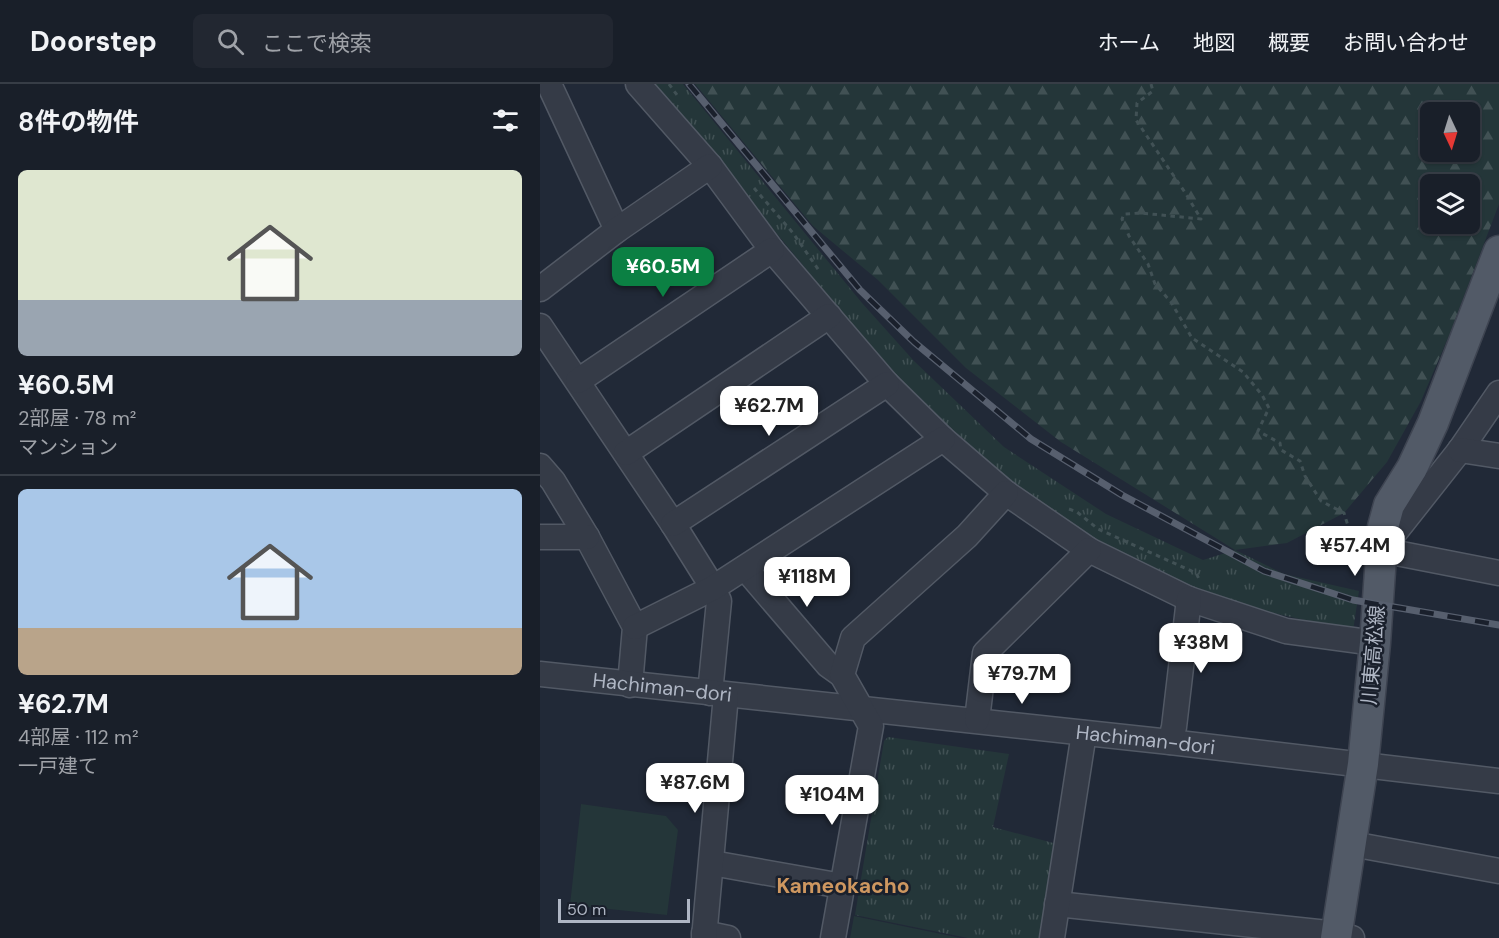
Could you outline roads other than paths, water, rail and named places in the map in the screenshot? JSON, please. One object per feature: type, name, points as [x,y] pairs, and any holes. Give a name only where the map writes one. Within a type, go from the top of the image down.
[{"type":"main road","name":"川東高松線","points":[[1342,937],[1363,764],[1382,539],[1389,505],[1412,468],[1433,423],[1499,251]]},
{"type":"street","points":[[549,84],[617,231]]},
{"type":"street","points":[[638,84],[710,166],[772,250],[887,384],[943,440],[1006,493],[1089,550],[1197,592],[1286,631],[1375,643]]},
{"type":"street","points":[[540,289],[617,231],[710,166]]},
{"type":"street","points":[[578,381],[772,250]]},
{"type":"street","points":[[626,453],[829,316]]},
{"type":"street","points":[[540,326],[547,353],[578,381],[673,524],[719,601],[712,863],[704,936],[728,938]]},
{"type":"street","points":[[673,524],[887,384]]},
{"type":"street","points":[[1499,393],[1460,450],[1382,539],[1499,573]]},
{"type":"street","points":[[635,627],[713,588],[943,440]]},
{"type":"street","points":[[1460,450],[1499,456]]},
{"type":"street","points":[[540,466],[553,481],[587,537],[635,627],[630,685]]},
{"type":"street","points":[[842,675],[853,638],[967,536],[1006,493]]},
{"type":"street","points":[[540,537],[587,537]]},
{"type":"street","points":[[977,720],[985,652],[1089,550]]},
{"type":"street","points":[[745,568],[828,665],[842,675],[871,726],[833,938]]},
{"type":"street","points":[[1170,742],[1197,592]]},
{"type":"street","name":"Hachiman-dori","points":[[540,674],[977,720],[1499,781]]},
{"type":"street","points":[[1052,938],[1084,733]]},
{"type":"street","points":[[1352,844],[1499,871]]},
{"type":"street","points":[[712,863],[842,886]]},
{"type":"street","points":[[1057,904],[1342,937]]},
{"type":"railway","points":[[689,84],[860,290],[914,342],[1031,439],[1122,495],[1264,571],[1353,600],[1499,625]]},
{"type":"district","name":"Kameokacho","points":[[843,886]]}]
